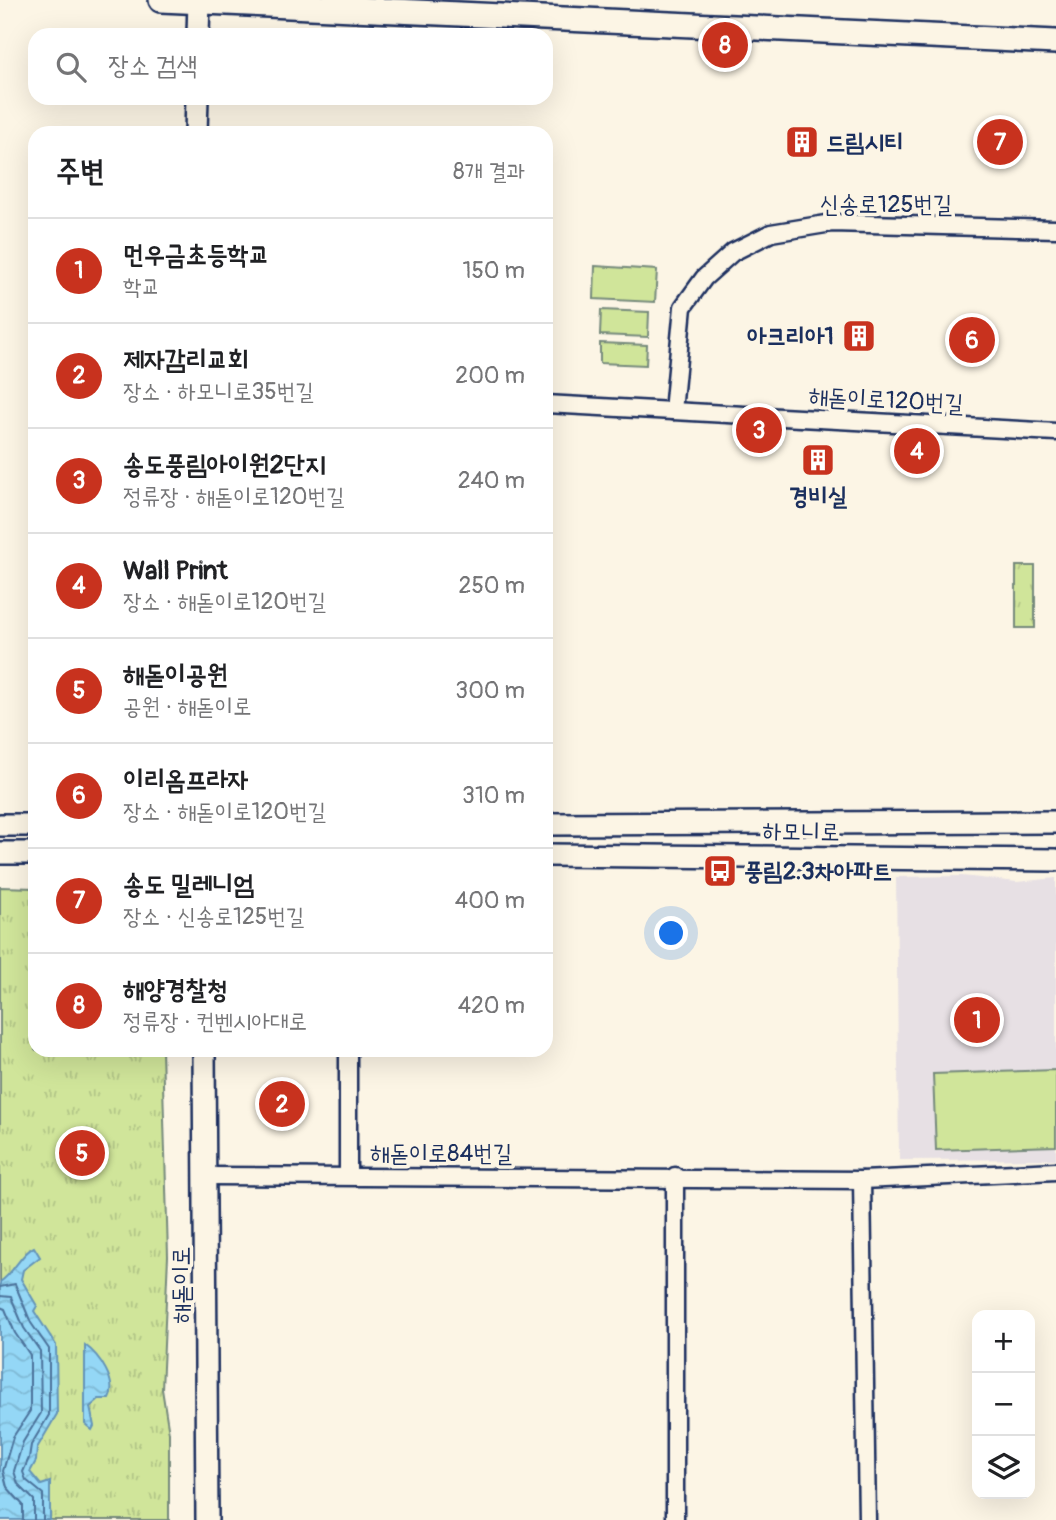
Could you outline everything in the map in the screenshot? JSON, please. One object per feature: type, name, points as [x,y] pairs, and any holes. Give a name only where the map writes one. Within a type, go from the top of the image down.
[{"type":"main road","points":[[161,0],[1056,42]]},
{"type":"main road","points":[[331,0],[359,10]]},
{"type":"street","points":[[198,28],[199,1]]},
{"type":"street","points":[[196,126],[197,105]]},
{"type":"street","name":"신송로125번길","points":[[673,411],[682,307],[704,278],[733,252],[771,233],[832,223],[1056,229]]},
{"type":"street","name":"해돋이로120번길","points":[[553,404],[1056,432]]},
{"type":"street","name":"하모니로","points":[[553,824],[1056,822]]},
{"type":"street","points":[[0,825],[28,825]]},
{"type":"street","points":[[0,853],[28,853]]},
{"type":"street","name":"하모니로","points":[[553,855],[1056,860]]},
{"type":"street","name":"해돋이로","points":[[204,1057],[207,1520]]},
{"type":"street","points":[[348,1057],[348,1175]]},
{"type":"street","name":"해돋이로84번길","points":[[206,1175],[675,1176],[862,1180],[1056,1171]]},
{"type":"street","points":[[675,1176],[675,1520]]},
{"type":"street","points":[[862,1180],[867,1520]]},
{"type":"shaded area","points":[[962,876],[1017,882],[1056,878],[1056,1159],[899,1160],[896,877]]},
{"type":"green space","points":[[595,266],[657,270],[655,302],[594,299]]},
{"type":"green space","points":[[601,310],[649,312],[648,337],[600,335]]},
{"type":"green space","points":[[600,343],[647,345],[646,365],[600,363]]},
{"type":"green space","points":[[1016,566],[1035,566],[1035,628],[1016,628]]},
{"type":"green space","points":[[0,887],[28,888],[28,1057],[162,1057],[168,1256],[162,1389],[169,1433],[169,1520],[0,1520]]},
{"type":"green space","points":[[1056,1070],[1056,1146],[936,1150],[933,1074]]},
{"type":"water","points":[[34,1247],[40,1257],[23,1270],[21,1279],[37,1306],[34,1311],[56,1345],[57,1414],[37,1448],[36,1461],[30,1472],[41,1485],[50,1482],[50,1520],[0,1520],[0,1282]]},
{"type":"water","points":[[85,1345],[106,1369],[111,1385],[109,1399],[99,1399],[90,1407],[94,1426],[92,1430],[85,1424]]},
{"type":"place","name":"해양경찰청","points":[[725,45]]},
{"type":"place","name":"드림시티","points":[[802,142]]},
{"type":"place","name":"송도 밀레니엄","points":[[1000,142]]},
{"type":"place","name":"아크리아1","points":[[859,336]]},
{"type":"place","name":"이리옴프라자","points":[[972,340]]},
{"type":"place","name":"송도풍림아이원2단지","points":[[759,430]]},
{"type":"place","name":"Wall Print","points":[[917,451]]},
{"type":"place","name":"경비실","points":[[818,460]]},
{"type":"place","name":"풍림2.3차아파트","points":[[720,871]]},
{"type":"place","name":"먼우금초등학교","points":[[977,1020]]},
{"type":"place","name":"제자감리교회","points":[[282,1104]]},
{"type":"place","name":"해돋이공원","points":[[82,1153]]}]
